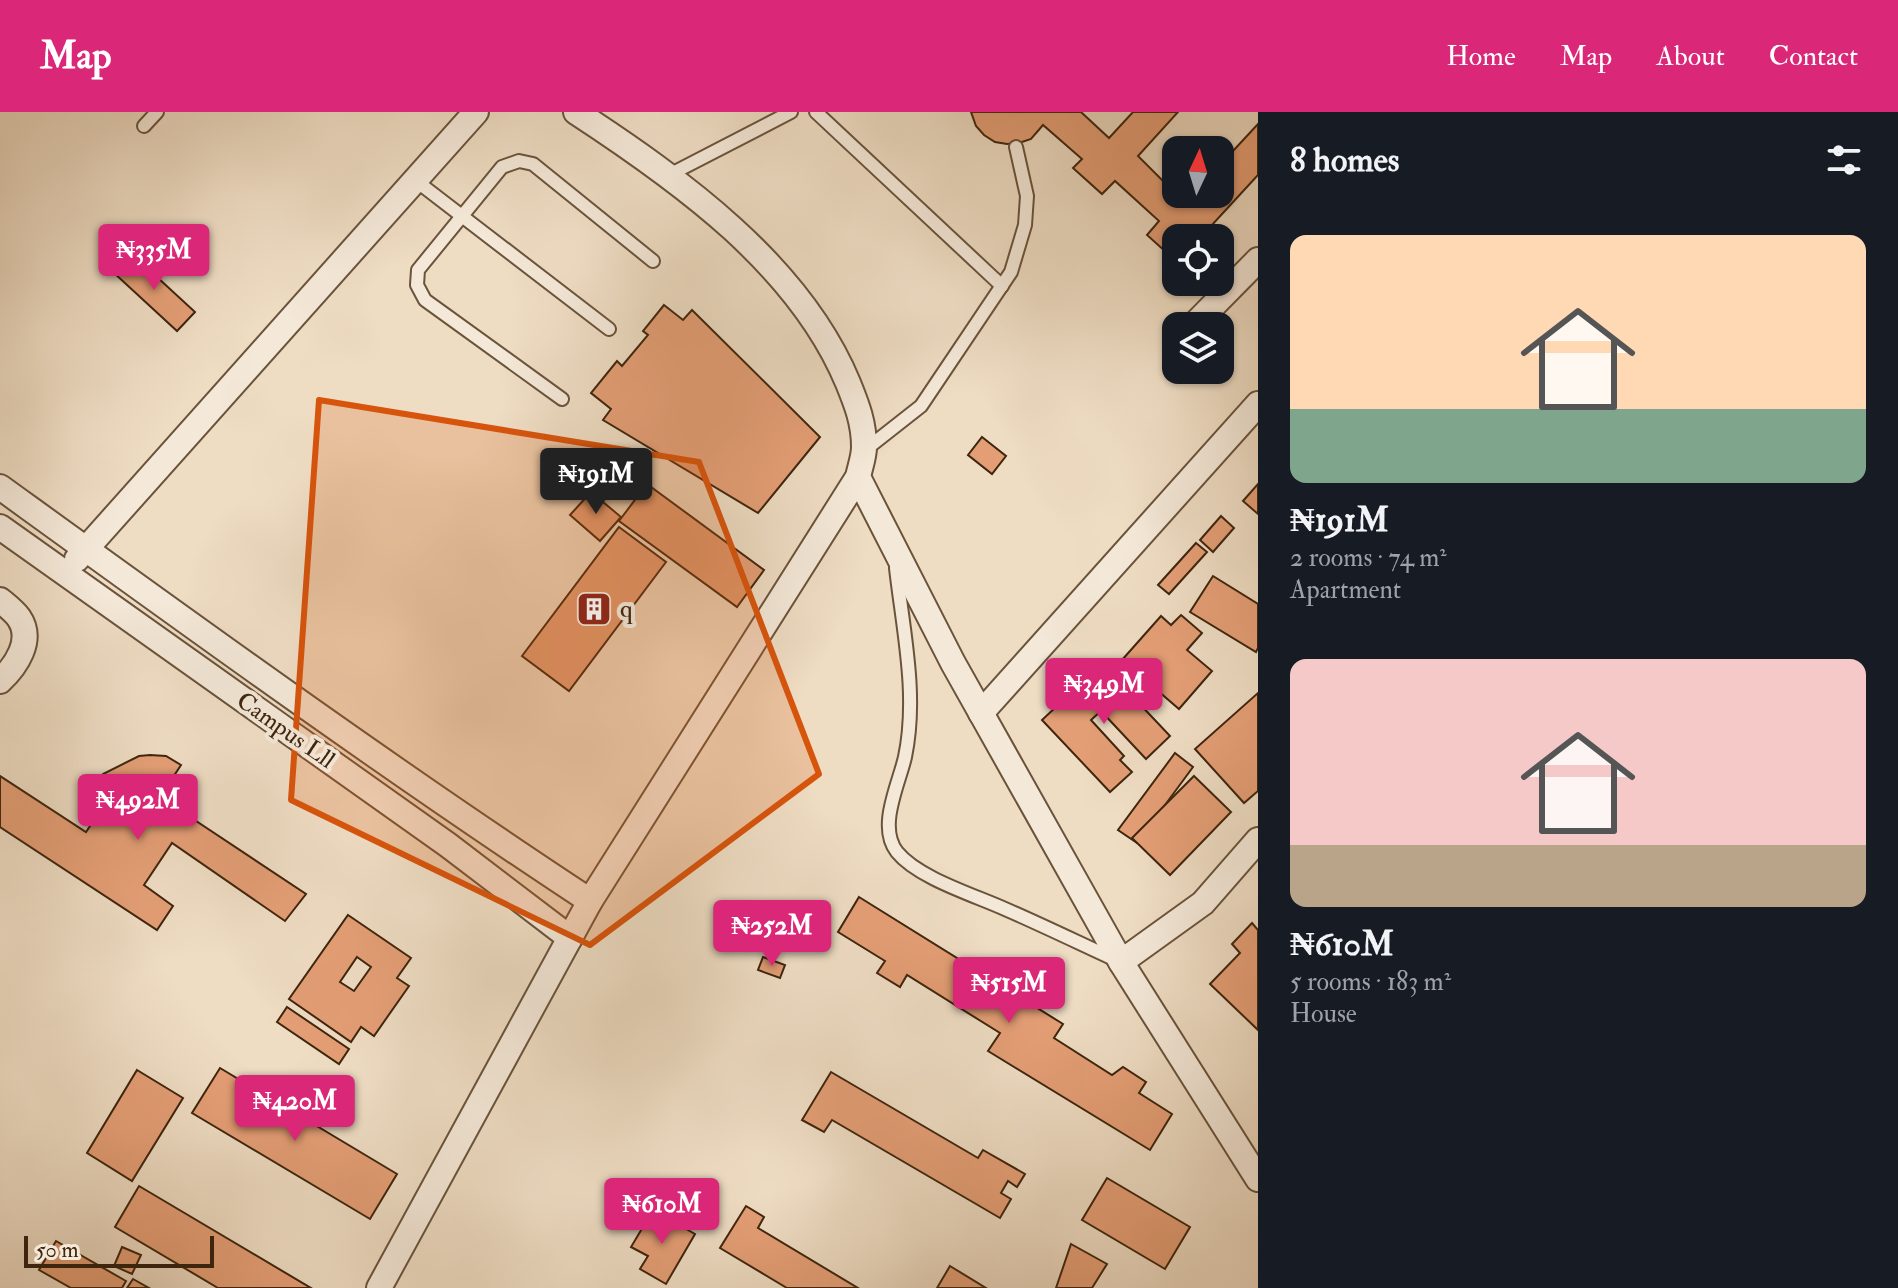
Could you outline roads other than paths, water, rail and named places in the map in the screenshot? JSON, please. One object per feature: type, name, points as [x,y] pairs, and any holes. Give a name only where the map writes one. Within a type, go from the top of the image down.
[{"type":"street","points":[[65,573],[476,112]]},
{"type":"street","points":[[379,1288],[590,901],[858,477],[864,451],[862,418],[835,351],[795,294],[732,229],[669,175],[576,112]]},
{"type":"street","points":[[1207,312],[1258,260]]},
{"type":"street","points":[[981,713],[1258,404]]},
{"type":"street","points":[[858,477],[981,713],[1121,962],[1258,1179]]},
{"type":"street","points":[[0,487],[444,803],[590,901]]},
{"type":"street","name":"Campus Lll","points":[[0,527],[448,845],[570,938]]},
{"type":"street","points":[[0,600],[18,617],[23,633],[22,652],[16,664],[0,681]]},
{"type":"street","points":[[1121,962],[1203,903],[1258,840]]},
{"type":"lane","points":[[144,126],[157,112]]},
{"type":"lane","points":[[669,175],[791,112]]},
{"type":"lane","points":[[816,112],[1002,286]]},
{"type":"lane","points":[[864,451],[921,406],[1011,272],[1025,225],[1027,196],[1016,147]]},
{"type":"lane","points":[[562,399],[425,300],[417,285],[418,270],[502,167],[519,161],[533,164],[653,261]]},
{"type":"lane","points":[[415,180],[609,329]]},
{"type":"lane","points":[[894,549],[909,676],[910,714],[905,755],[891,812],[890,833],[895,850],[910,864],[943,882],[1121,962]]},
{"type":"place","name":"q","points":[[594,609]]}]
